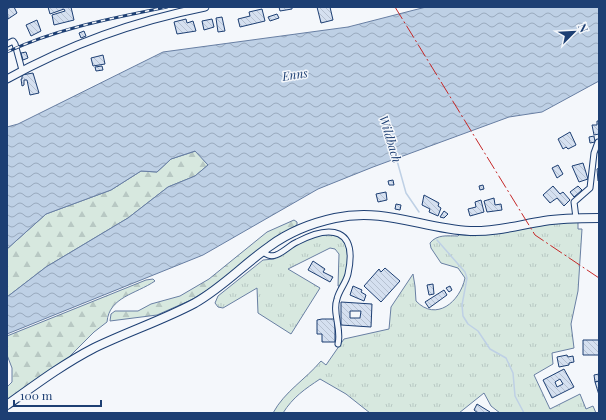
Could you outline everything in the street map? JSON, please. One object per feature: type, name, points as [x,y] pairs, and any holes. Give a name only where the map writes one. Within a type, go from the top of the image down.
[{"type":"main road","points":[[7,405],[92,349],[195,303],[217,288],[262,251],[282,238],[322,221],[351,216],[391,216],[456,230],[471,231],[546,221],[576,218],[599,218]]},
{"type":"street","points":[[7,79],[58,52],[99,35],[150,19],[205,7]]},
{"type":"street","points":[[7,44],[13,41],[22,70]]},
{"type":"street","points":[[576,218],[574,202],[590,188],[594,153],[598,142]]},
{"type":"street","points":[[262,251],[268,255],[277,254],[295,242],[325,231],[334,232],[343,236],[349,248],[349,265],[348,275],[337,298],[336,305],[340,332],[338,344]]},
{"type":"green space","points":[[196,151],[208,165],[195,176],[168,187],[128,218],[46,267],[7,297],[7,249],[46,214],[111,190],[141,171],[157,172],[171,159]]},
{"type":"green space","points":[[294,220],[297,222],[297,225],[269,242],[214,286],[191,300],[157,315],[110,321],[111,314],[115,311],[138,311],[151,304],[180,296],[209,279],[267,232]]},
{"type":"green space","points":[[578,221],[578,229],[582,229],[578,291],[571,324],[574,348],[552,353],[553,364],[534,375],[550,409],[580,394],[586,409],[593,406],[596,413],[500,413],[491,406],[484,393],[459,413],[370,413],[346,394],[320,379],[295,398],[283,413],[273,413],[283,398],[321,361],[326,365],[344,339],[389,329],[391,307],[413,274],[416,301],[424,307],[431,310],[439,309],[453,301],[458,295],[465,278],[458,268],[441,263],[431,248],[430,243],[436,238],[443,236],[458,236],[461,233],[490,234],[541,225]]},
{"type":"green space","points":[[338,234],[347,246],[348,252],[348,266],[341,287],[338,286],[339,254],[335,249],[330,248],[288,269],[320,288],[291,334],[258,313],[257,288],[223,308],[218,307],[215,303],[218,296],[263,260],[274,259],[304,240],[319,235]]},
{"type":"green space","points":[[153,279],[155,281],[118,301],[109,314],[107,322],[94,332],[64,362],[7,400],[7,387],[12,382],[12,368],[7,355],[7,336],[146,280]]},
{"type":"water","name":"Enns","points":[[426,7],[599,7],[599,81],[542,112],[509,117],[318,189],[203,255],[7,334],[7,297],[46,267],[128,218],[168,187],[195,176],[208,165],[195,151],[171,159],[157,172],[141,171],[111,190],[46,214],[7,249],[7,127],[18,124],[163,52],[348,27]]},
{"type":"building","points":[[14,7],[17,13],[8,19],[7,9]]},
{"type":"building","points":[[48,7],[71,7],[74,20],[54,25],[52,15],[65,11],[64,9],[50,14]]},
{"type":"building","points":[[279,7],[292,7],[292,9],[280,11]]},
{"type":"building","points":[[317,7],[330,7],[333,20],[321,23]]},
{"type":"building","points":[[262,9],[265,21],[240,27],[238,19],[250,16],[249,12]]},
{"type":"building","points":[[277,14],[279,18],[270,21],[268,17]]},
{"type":"building","points":[[222,17],[225,31],[218,32],[216,18]]},
{"type":"building","points":[[186,19],[187,23],[193,21],[196,31],[177,34],[174,22]]},
{"type":"building","points":[[212,19],[214,27],[204,30],[202,21]]},
{"type":"building","points":[[37,20],[41,31],[31,36],[26,25]]},
{"type":"building","points":[[84,31],[86,36],[81,38],[79,33]]},
{"type":"building","points":[[26,52],[28,58],[23,60],[21,53]]},
{"type":"building","points":[[103,55],[105,64],[93,66],[91,58]]},
{"type":"building","points":[[102,66],[103,70],[96,71],[95,67]]},
{"type":"building","points":[[33,73],[39,93],[30,95],[27,80],[24,80],[24,85],[22,86],[21,79],[22,75]]},
{"type":"building","points":[[597,121],[599,121],[599,134],[594,135],[592,125],[597,125]]},
{"type":"building","points":[[570,132],[576,145],[568,149],[566,147],[563,149],[558,139]]},
{"type":"building","points":[[594,136],[595,142],[590,143],[589,137]]},
{"type":"building","points":[[583,163],[588,179],[579,182],[572,166]]},
{"type":"building","points":[[558,165],[563,174],[557,178],[552,168]]},
{"type":"building","points":[[599,168],[599,180],[598,181],[597,169]]},
{"type":"building","points":[[393,180],[394,185],[389,185],[388,181]]},
{"type":"building","points":[[483,185],[484,189],[480,190],[479,186]]},
{"type":"building","points":[[553,186],[560,194],[563,192],[570,200],[564,206],[557,198],[550,203],[543,195]]},
{"type":"building","points":[[578,186],[582,190],[574,197],[570,192]]},
{"type":"building","points":[[386,192],[387,200],[378,202],[376,194]]},
{"type":"building","points":[[424,195],[439,203],[438,206],[441,208],[438,216],[429,212],[430,209],[422,205]]},
{"type":"building","points":[[494,198],[495,205],[501,204],[502,210],[487,212],[484,201]]},
{"type":"building","points":[[481,200],[484,212],[470,216],[468,209],[476,207],[475,202]]},
{"type":"building","points":[[396,204],[401,205],[400,210],[395,209]]},
{"type":"building","points":[[444,211],[448,214],[444,218],[440,217]]},
{"type":"building","points":[[313,261],[325,269],[323,272],[333,277],[330,282],[308,270]]},
{"type":"building","points":[[385,268],[400,281],[381,302],[364,286],[379,269],[381,272]]},
{"type":"building","points":[[433,284],[434,294],[429,295],[427,285]]},
{"type":"building","points":[[353,286],[362,290],[361,292],[366,295],[364,301],[350,295]]},
{"type":"building","points":[[450,286],[452,290],[449,292],[446,288]]},
{"type":"building","points":[[444,290],[447,295],[429,308],[425,302]]},
{"type":"building","points":[[341,302],[372,304],[371,327],[341,325]],"holes":[[[350,311],[361,311],[360,318],[350,318]]]},
{"type":"building","points":[[335,319],[335,342],[322,342],[322,334],[317,334],[317,320]]},
{"type":"building","points":[[583,340],[599,340],[599,355],[583,355]]},
{"type":"building","points":[[567,355],[568,357],[573,356],[574,362],[569,363],[569,365],[559,367],[557,357]]},
{"type":"building","points":[[564,369],[574,387],[552,398],[543,380]],"holes":[[[560,379],[563,384],[557,387],[555,382]]]},
{"type":"building","points":[[599,374],[599,381],[595,382],[594,375]]},
{"type":"building","points":[[599,381],[599,395],[595,382]]},
{"type":"building","points":[[477,404],[490,412],[478,413],[474,410]]},
{"type":"waterway","name":"Wildbach","points":[[396,157],[406,193],[419,212]]},
{"type":"waterway","name":"Wildbach","points":[[437,240],[465,272],[467,278],[462,305],[463,316],[468,324],[478,331],[490,349],[506,358],[513,373],[515,396],[524,413]]},
{"type":"railway","points":[[7,52],[46,36],[66,30],[167,7]]},
{"type":"power","points":[[395,7],[535,235],[599,278]]}]
